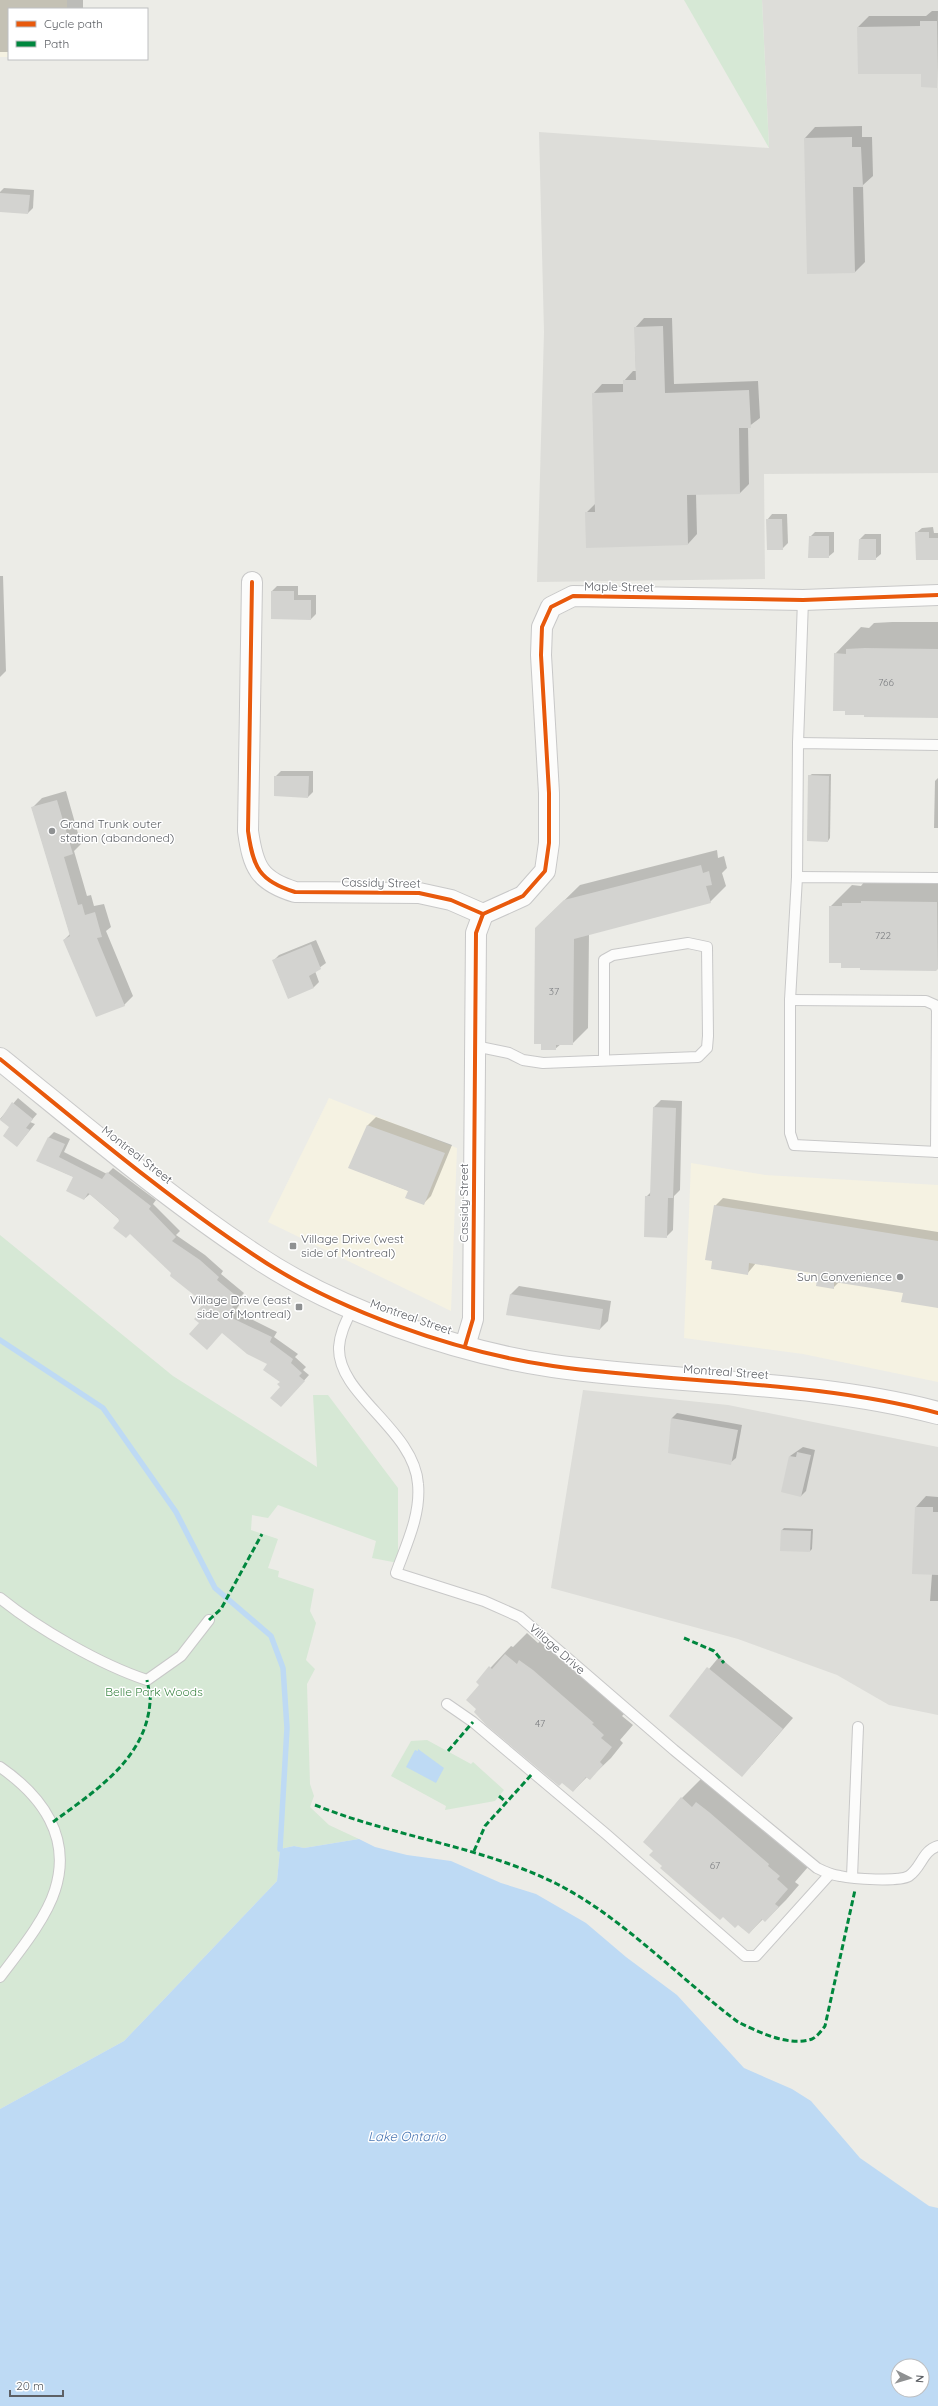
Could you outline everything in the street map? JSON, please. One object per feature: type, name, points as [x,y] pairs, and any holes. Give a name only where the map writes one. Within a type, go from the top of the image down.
[{"type":"main road","name":"Montreal Street","points":[[0,1059],[149,1179],[256,1256],[308,1286],[353,1307],[404,1327],[507,1358],[552,1366],[609,1373],[813,1389],[902,1404],[938,1413]]},
{"type":"street","name":"Cassidy Street","points":[[252,582],[248,831],[252,858],[263,876],[276,886],[295,892],[419,892],[452,900],[482,914],[476,933],[473,1319],[465,1346]]},
{"type":"street","name":"Maple Street","points":[[482,914],[523,896],[545,871],[549,843],[549,793],[541,655],[542,626],[551,607],[573,596],[803,600],[938,595]]},
{"type":"lane","points":[[790,1000],[926,1001],[935,1005],[937,1010],[937,1152],[794,1145],[790,1133],[790,1000],[797,877],[798,743],[803,600]]},
{"type":"lane","points":[[798,743],[938,744]]},
{"type":"lane","points":[[797,877],[938,878]]},
{"type":"lane","points":[[474,1046],[509,1053],[523,1060],[543,1063],[698,1056],[707,1048],[706,947],[688,943],[613,955],[604,960],[604,1060]]},
{"type":"lane","name":"Village Drive","points":[[353,1307],[341,1331],[339,1348],[344,1369],[357,1390],[405,1447],[414,1466],[418,1484],[414,1523],[396,1573],[484,1601],[520,1616],[804,1859],[830,1874],[852,1877],[895,1879],[908,1877],[917,1867],[923,1856],[931,1848],[938,1846]]},
{"type":"lane","points":[[0,1598],[25,1618],[102,1660],[147,1680],[181,1656],[209,1620]]},
{"type":"lane","points":[[447,1704],[473,1722],[606,1834],[745,1956],[756,1956],[830,1874]]},
{"type":"lane","points":[[852,1877],[858,1727]]},
{"type":"lane","points":[[0,1767],[35,1796],[53,1822],[60,1857],[55,1890],[30,1937],[0,1977]]},
{"type":"shaded area","points":[[0,0],[67,0],[67,8],[8,8],[8,57],[0,57]]},
{"type":"shaded area","points":[[762,0],[938,0],[938,473],[764,474],[765,579],[537,582],[544,332],[539,132],[769,148]]},
{"type":"shaded area","points":[[329,1098],[457,1148],[451,1311],[268,1222]]},
{"type":"shaded area","points":[[691,1163],[765,1175],[938,1185],[938,1382],[803,1354],[684,1338]]},
{"type":"shaded area","points":[[583,1390],[728,1405],[938,1447],[938,1715],[889,1705],[837,1675],[738,1639],[551,1588]]},
{"type":"green space","points":[[684,0],[762,0],[769,148]]},
{"type":"green space","name":"Belle Park Woods","points":[[0,1235],[173,1376],[317,1467],[313,1395],[328,1395],[398,1488],[398,1563],[372,1558],[376,1541],[278,1505],[268,1518],[252,1515],[251,1530],[278,1539],[268,1568],[279,1571],[278,1577],[314,1589],[310,1611],[316,1623],[306,1660],[315,1669],[307,1684],[310,1784],[314,1796],[310,1807],[329,1825],[359,1839],[304,1848],[294,1846],[280,1849],[277,1881],[124,2041],[0,2109]]},
{"type":"green space","points":[[427,1740],[471,1764],[473,1762],[504,1790],[495,1801],[445,1810],[446,1806],[391,1776],[411,1741]]},
{"type":"water","points":[[418,1749],[444,1768],[436,1783],[406,1767],[415,1750],[418,1751]]},
{"type":"water","name":"Lake Ontario","points":[[359,1839],[375,1847],[407,1855],[451,1861],[501,1883],[536,1894],[586,1923],[626,1957],[677,1995],[744,2068],[792,2089],[811,2101],[860,2158],[929,2206],[938,2208],[938,2406],[0,2406],[0,2109],[124,2041],[277,1881],[280,1849],[294,1846],[304,1848]]},
{"type":"building","points":[[920,21],[937,21],[937,88],[921,87],[921,74],[858,74],[857,27],[920,26]]},
{"type":"building","points":[[852,137],[852,147],[861,147],[863,187],[853,187],[855,273],[807,274],[804,138]]},
{"type":"building","points":[[0,193],[30,195],[28,214],[0,212]]},
{"type":"building","points":[[663,326],[665,393],[749,390],[751,428],[739,428],[740,494],[687,495],[688,545],[586,548],[585,512],[595,512],[592,393],[623,392],[623,380],[636,380],[634,327]]},
{"type":"building","points":[[766,519],[782,519],[783,550],[767,550]]},
{"type":"building","points":[[915,532],[929,532],[929,538],[938,538],[938,560],[916,560]]},
{"type":"building","points":[[809,536],[829,536],[829,558],[808,558]]},
{"type":"building","points":[[859,539],[876,539],[876,560],[858,560]]},
{"type":"building","points":[[271,591],[294,591],[294,600],[311,600],[311,620],[271,619]]},
{"type":"building","points":[[846,649],[938,649],[938,718],[864,717],[864,715],[845,715],[845,711],[833,711],[834,653],[846,654]]},
{"type":"building","points":[[808,775],[829,776],[828,842],[807,841]]},
{"type":"building","points":[[274,776],[309,776],[308,798],[274,796]]},
{"type":"building","points":[[57,800],[73,854],[64,857],[78,905],[82,904],[85,915],[95,912],[102,937],[97,938],[125,1006],[96,1017],[63,940],[70,936],[31,807]]},
{"type":"building","points":[[701,865],[703,873],[709,871],[712,885],[706,886],[711,903],[574,939],[573,1045],[556,1045],[556,1050],[541,1050],[541,1044],[534,1044],[535,928],[564,900]]},
{"type":"building","points":[[861,901],[937,902],[938,969],[936,971],[860,970],[860,968],[841,968],[841,963],[829,963],[829,906],[842,906],[842,903],[861,903]]},
{"type":"building","points":[[311,944],[321,969],[309,976],[314,988],[288,999],[272,960]]},
{"type":"building","points":[[12,1102],[33,1119],[26,1128],[30,1130],[17,1147],[3,1136],[9,1127],[0,1120]]},
{"type":"building","points":[[653,1107],[676,1108],[673,1198],[668,1198],[667,1238],[644,1237],[645,1196],[650,1196]]},
{"type":"building","points":[[367,1125],[445,1153],[424,1205],[405,1198],[408,1191],[348,1168]]},
{"type":"building","points":[[48,1137],[65,1144],[59,1157],[102,1179],[107,1172],[151,1206],[149,1209],[176,1237],[172,1241],[200,1260],[219,1277],[217,1280],[240,1299],[232,1307],[236,1310],[230,1317],[272,1337],[270,1342],[293,1359],[291,1363],[302,1373],[299,1376],[305,1381],[281,1407],[270,1398],[280,1387],[277,1384],[280,1382],[263,1370],[267,1364],[247,1354],[222,1333],[207,1350],[189,1334],[199,1323],[194,1319],[199,1314],[196,1312],[204,1303],[170,1276],[171,1273],[130,1234],[126,1238],[113,1228],[119,1221],[118,1218],[88,1193],[84,1200],[66,1191],[73,1177],[36,1161]]},
{"type":"building","points":[[714,1205],[938,1241],[938,1308],[901,1302],[903,1293],[834,1282],[834,1289],[816,1286],[818,1274],[749,1263],[748,1275],[711,1269],[712,1261],[705,1260]]},
{"type":"building","points":[[510,1294],[603,1309],[600,1330],[506,1315]]},
{"type":"building","points":[[671,1418],[738,1430],[731,1465],[668,1453]]},
{"type":"building","points":[[797,1452],[811,1455],[801,1497],[781,1492],[789,1456],[796,1457]]},
{"type":"building","points":[[915,1507],[933,1507],[933,1512],[938,1512],[938,1575],[912,1574]]},
{"type":"building","points":[[781,1530],[811,1531],[810,1552],[780,1551]]},
{"type":"building","points":[[505,1654],[517,1664],[519,1660],[533,1670],[594,1723],[592,1724],[604,1735],[601,1738],[612,1747],[600,1762],[603,1765],[590,1780],[586,1777],[573,1792],[562,1783],[559,1786],[486,1725],[474,1712],[476,1709],[466,1700],[479,1685],[476,1682],[489,1666],[492,1669]]},
{"type":"building","points":[[707,1667],[783,1729],[742,1777],[669,1716]]},
{"type":"building","points":[[681,1797],[692,1807],[696,1802],[709,1812],[769,1864],[768,1866],[780,1876],[777,1879],[788,1889],[775,1904],[779,1907],[765,1922],[762,1919],[749,1934],[738,1925],[735,1928],[723,1917],[720,1920],[660,1868],[662,1866],[649,1855],[653,1851],[643,1842]]},
{"type":"waterway","points":[[0,1340],[103,1408],[176,1512],[215,1588],[271,1636],[283,1668],[287,1728],[280,1849]]},
{"type":"marked path","points":[[209,1620],[221,1609],[262,1534]]},
{"type":"marked path","points":[[684,1638],[714,1651],[724,1663]]},
{"type":"marked path","points":[[53,1822],[101,1785],[116,1772],[129,1757],[139,1740],[146,1722],[150,1699],[147,1680]]},
{"type":"marked path","points":[[448,1751],[473,1722]]},
{"type":"marked path","points":[[474,1851],[485,1826],[533,1773]]},
{"type":"marked path","points":[[499,1796],[506,1802]]},
{"type":"marked path","points":[[315,1805],[375,1826],[498,1860],[557,1884],[604,1913],[738,2022],[764,2034],[784,2040],[803,2041],[812,2039],[818,2035],[825,2026],[855,1890]]},
{"type":"cycle path","points":[[252,582],[248,831],[252,854],[260,871],[273,883],[295,892],[419,893],[451,900],[483,914],[476,933],[473,1319],[465,1346]]},
{"type":"cycle path","points":[[483,914],[523,896],[545,871],[549,843],[549,793],[541,655],[542,627],[551,607],[573,596],[803,600],[938,595]]},
{"type":"cycle path","points":[[0,1059],[156,1185],[254,1255],[321,1294],[398,1326],[477,1350],[553,1366],[601,1372],[795,1388],[891,1402],[938,1413]]},
{"type":"place","name":"Grand Trunk outer station (abandoned)","points":[[52,831]]},
{"type":"place","name":"Village Drive (west side of Montreal)","points":[[293,1246]]},
{"type":"place","name":"Sun Convenience","points":[[900,1277]]},
{"type":"place","name":"Village Drive (east side of Montreal)","points":[[299,1307]]}]
